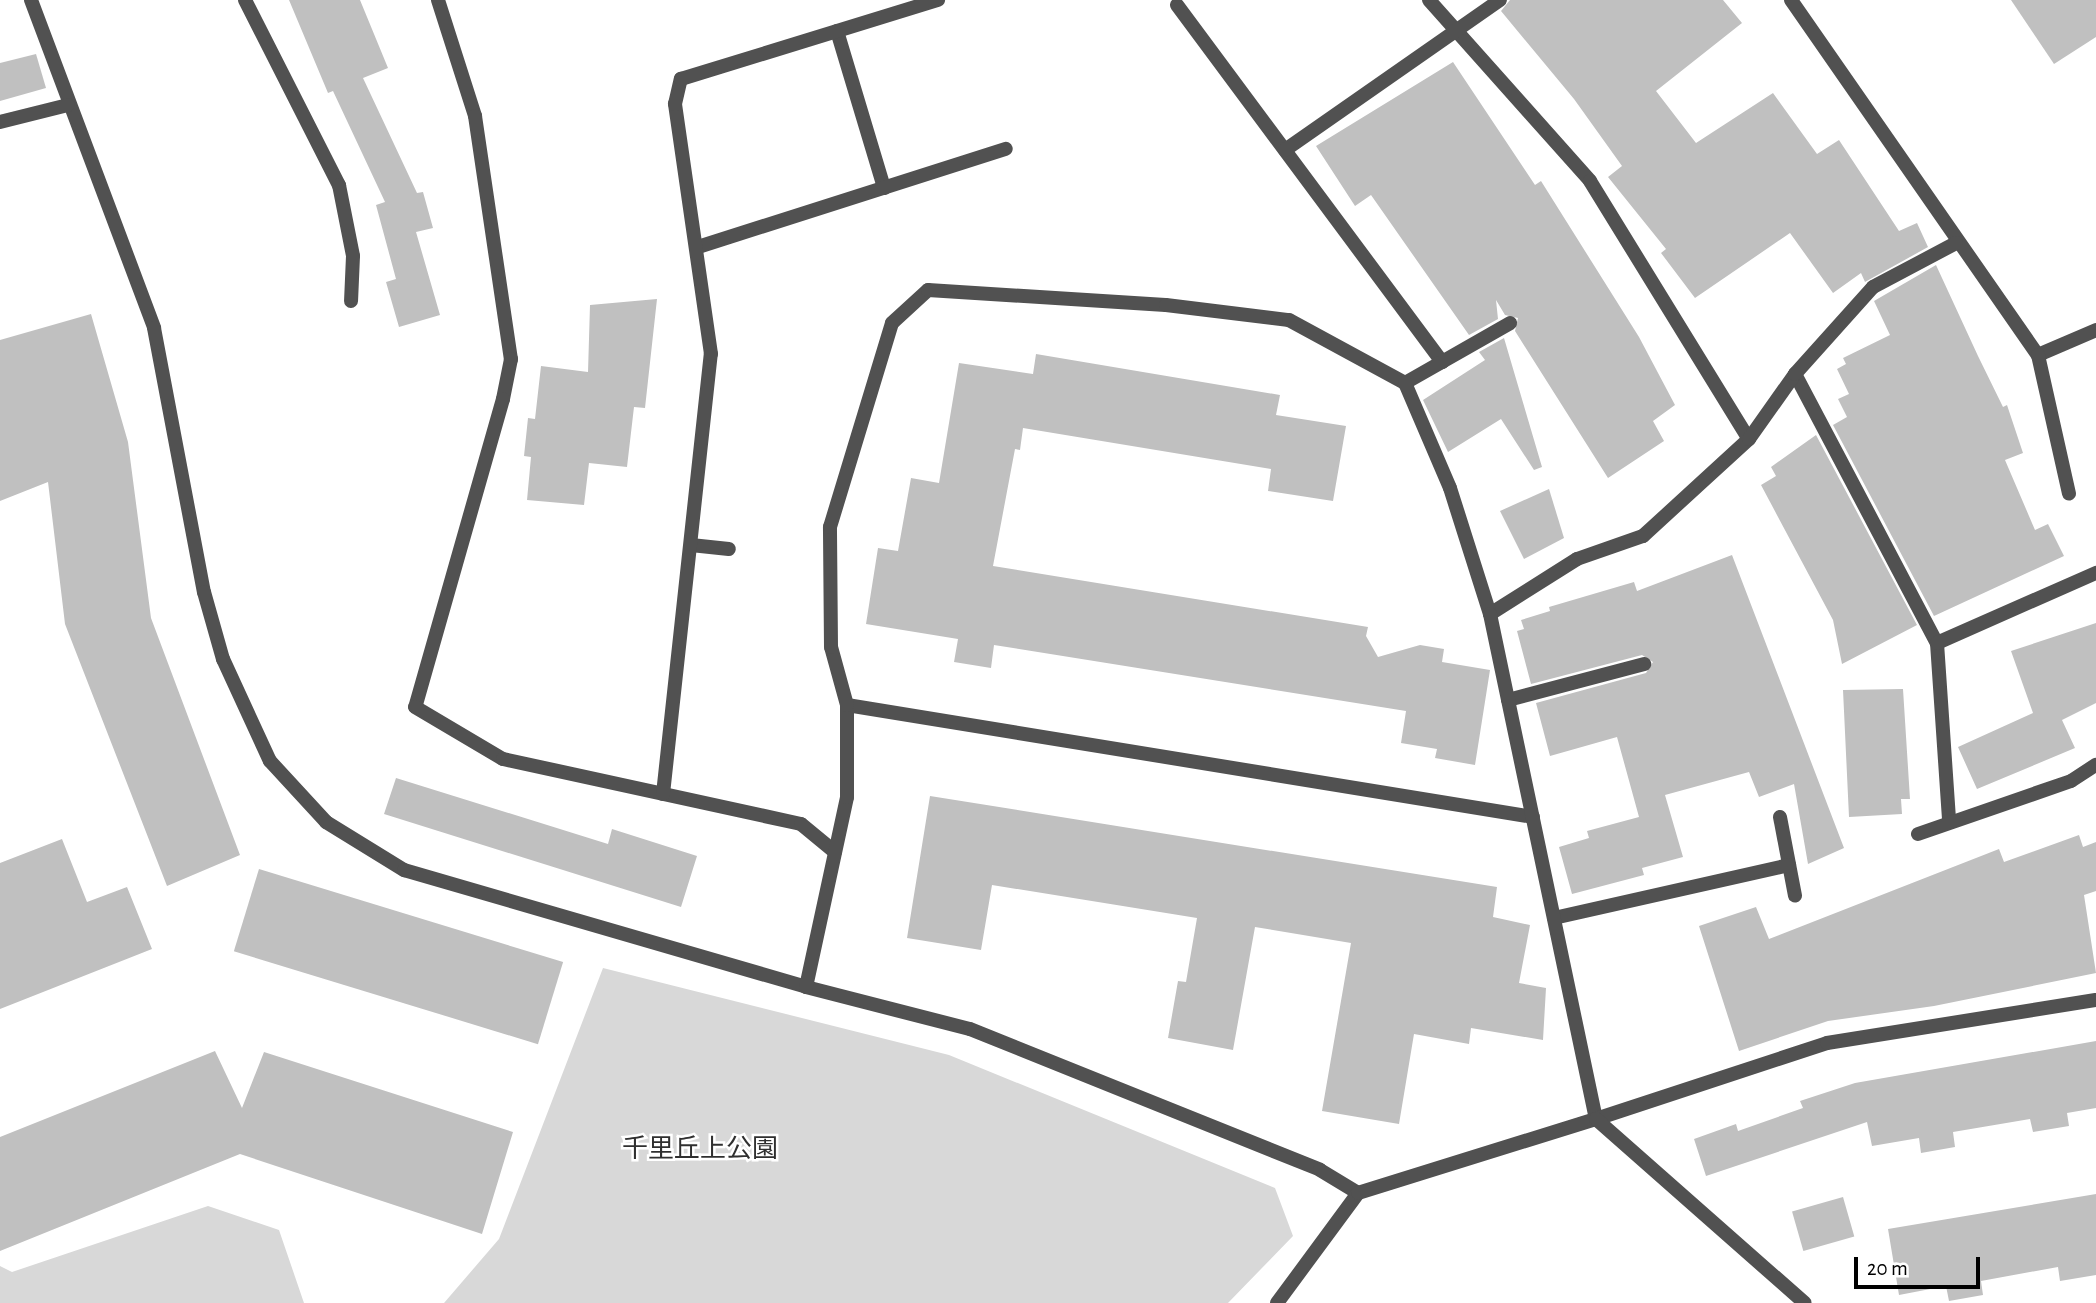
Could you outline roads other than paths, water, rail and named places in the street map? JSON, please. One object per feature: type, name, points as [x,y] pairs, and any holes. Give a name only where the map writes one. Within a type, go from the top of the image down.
[{"type":"street","points":[[31,0],[68,105],[154,328],[204,592],[223,659],[270,761],[326,822],[404,870],[806,987],[970,1029],[1320,1170],[1357,1193]]},
{"type":"street","points":[[245,0],[340,185],[353,256],[351,302]]},
{"type":"street","points":[[438,0],[475,116],[511,359],[503,399],[415,707],[503,760],[801,824],[835,852]]},
{"type":"street","points":[[663,794],[711,354],[698,247],[675,104],[681,79],[938,0]]},
{"type":"street","points":[[1429,0],[1590,181],[1749,439]]},
{"type":"street","points":[[1285,150],[1500,0]]},
{"type":"street","points":[[1791,0],[1956,243],[2038,355],[2069,494]]},
{"type":"street","points":[[1177,5],[1442,362]]},
{"type":"street","points":[[837,31],[884,188]]},
{"type":"street","points":[[0,122],[68,105]]},
{"type":"street","points":[[698,247],[1006,149]]},
{"type":"street","points":[[1490,614],[1577,559],[1643,536],[1749,439],[1795,374],[1873,287],[1956,243]]},
{"type":"street","points":[[806,987],[847,797],[847,705],[831,647],[830,527],[892,323],[928,290],[1166,305],[1289,320],[1405,383],[1450,488],[1490,614],[1596,1119],[1805,1303]]},
{"type":"street","points":[[1405,383],[1510,323]]},
{"type":"street","points":[[2038,355],[2096,330]]},
{"type":"street","points":[[1795,374],[1937,643],[1949,821]]},
{"type":"street","points":[[691,545],[729,549]]},
{"type":"street","points":[[1937,643],[2096,573]]},
{"type":"street","points":[[1508,700],[1644,664]]},
{"type":"street","points":[[847,705],[1533,817]]},
{"type":"street","points":[[1918,834],[1949,821],[2071,781],[2096,765]]},
{"type":"street","points":[[1780,817],[1795,896]]},
{"type":"street","points":[[1554,918],[1789,865]]},
{"type":"street","points":[[1277,1303],[1357,1193],[1596,1119],[1827,1043],[2096,1000]]},
{"type":"park label","name":"千里丘上公園","points":[[700,1150]]}]
